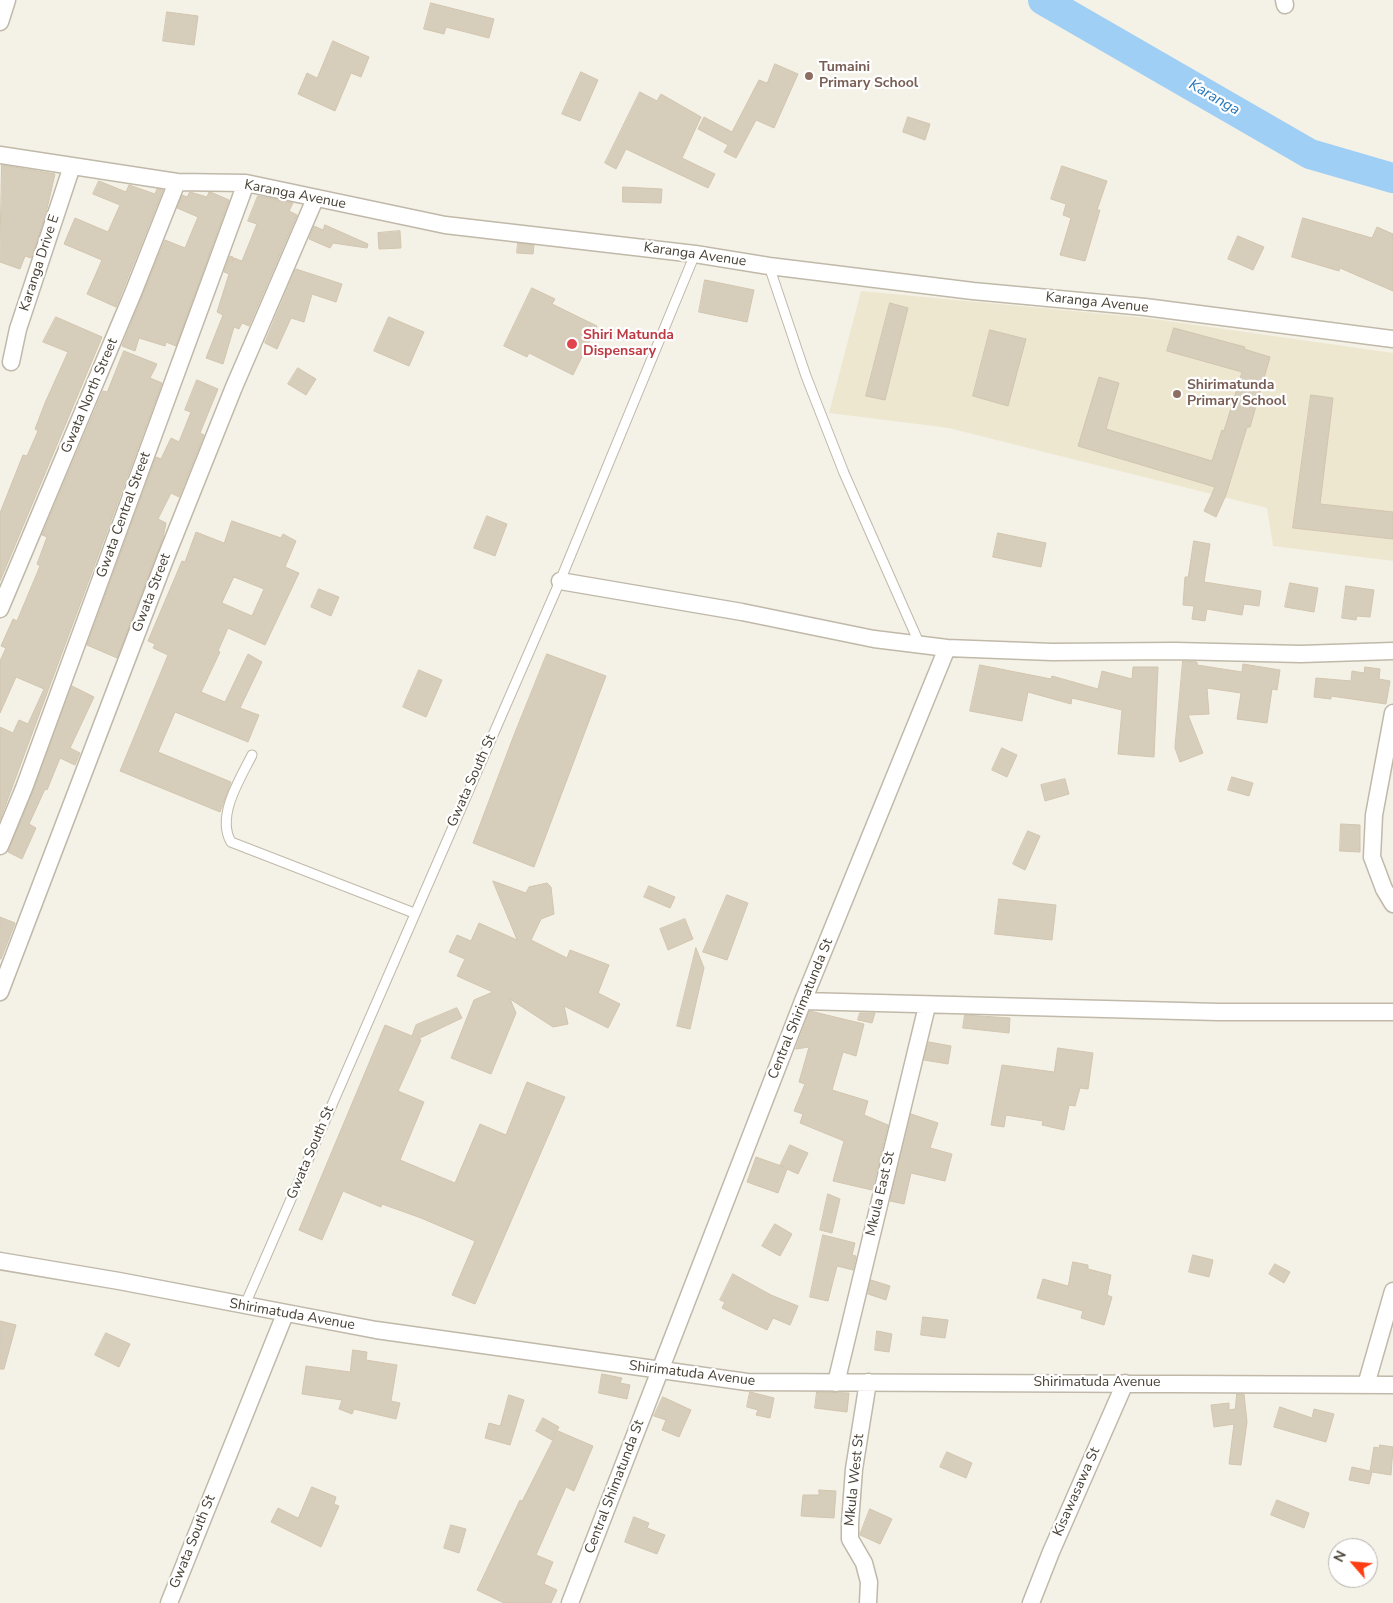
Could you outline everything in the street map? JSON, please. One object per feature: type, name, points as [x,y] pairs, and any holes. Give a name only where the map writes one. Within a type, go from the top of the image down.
[{"type":"street","points":[[0,22],[7,0]]},
{"type":"street","name":"Karanga Avenue","points":[[0,155],[177,182],[246,183],[445,225],[695,254],[769,266],[973,291],[1145,307],[1393,339]]},
{"type":"street","name":"Karanga Drive E","points":[[10,362],[18,329],[72,166]]},
{"type":"street","name":"Gwata North Street","points":[[0,609],[177,182]]},
{"type":"street","name":"Gwata Central Street","points":[[0,846],[24,788],[246,183]]},
{"type":"street","name":"Gwata Street","points":[[0,992],[166,556],[234,388],[315,199]]},
{"type":"street","points":[[560,581],[742,612],[874,639],[947,648],[1052,652],[1175,651],[1301,654],[1393,650]]},
{"type":"street","name":"Central Shirimatunda St","points":[[660,1371],[803,1001],[947,648]]},
{"type":"street","points":[[1393,713],[1374,816],[1372,857],[1384,889],[1393,904]]},
{"type":"street","points":[[803,1001],[927,1006],[1218,1012],[1393,1012]]},
{"type":"street","name":"Mkula East St","points":[[836,1382],[927,1006]]},
{"type":"street","name":"Shirimatuda Avenue","points":[[0,1261],[119,1281],[244,1307],[376,1330],[747,1382],[1393,1385]]},
{"type":"street","points":[[1366,1385],[1393,1291]]},
{"type":"street","name":"Gwata South St","points":[[169,1603],[285,1314]]},
{"type":"street","name":"Central Shimatunda St","points":[[570,1603],[660,1371]]},
{"type":"street","name":"Mkula West St","points":[[868,1382],[854,1469],[850,1523],[850,1539],[864,1563],[869,1582],[868,1603]]},
{"type":"street","name":"Kisawasawa St","points":[[1031,1603],[1051,1552],[1125,1383]]},
{"type":"lane","name":"Gwata South St","points":[[244,1307],[560,581],[695,254]]},
{"type":"lane","points":[[769,266],[806,376],[840,464],[920,645]]},
{"type":"lane","points":[[252,755],[232,798],[226,819],[225,832],[231,842],[272,860],[414,913]]},
{"type":"shaded area","name":"Shirimatunda Primary School","points":[[861,291],[1147,318],[1393,353],[1393,561],[1273,546],[1267,508],[949,428],[829,413]]},
{"type":"building","points":[[431,3],[494,19],[489,38],[446,27],[444,34],[424,29]]},
{"type":"building","points":[[167,12],[198,16],[194,45],[163,41]]},
{"type":"building","points":[[333,41],[369,57],[361,77],[351,73],[335,111],[298,94],[307,73],[317,78]]},
{"type":"building","points":[[775,64],[798,74],[774,128],[756,120],[736,158],[724,152],[728,145],[698,129],[704,117],[732,132],[759,80],[767,83]]},
{"type":"building","points":[[581,72],[598,80],[580,121],[562,114]]},
{"type":"building","points":[[640,92],[657,101],[661,94],[701,117],[682,158],[715,174],[708,188],[626,149],[616,169],[605,163]]},
{"type":"building","points":[[908,117],[930,124],[925,140],[903,132]]},
{"type":"building","points":[[2,165],[55,174],[46,213],[31,258],[25,256],[20,269],[0,262]]},
{"type":"building","points":[[1062,166],[1107,181],[1097,210],[1100,210],[1085,261],[1060,255],[1071,218],[1063,215],[1066,204],[1051,199]]},
{"type":"building","points":[[99,181],[126,192],[129,185],[155,194],[157,189],[163,190],[116,307],[87,294],[102,260],[64,244],[75,218],[108,232],[120,205],[93,194]]},
{"type":"building","points":[[623,187],[662,189],[661,203],[623,202]]},
{"type":"building","points":[[190,192],[207,197],[209,192],[229,200],[176,346],[166,342],[165,346],[139,338],[135,351],[122,346],[165,240],[185,248],[198,217],[177,208],[182,195],[187,197]]},
{"type":"building","points":[[258,196],[293,203],[289,211],[297,215],[249,326],[242,323],[239,329],[234,327],[223,364],[206,358],[223,315],[217,312],[229,274],[224,272],[230,256],[233,257],[233,261],[234,258],[242,261],[257,224],[248,221]]},
{"type":"building","points":[[1303,218],[1372,238],[1377,227],[1393,234],[1393,291],[1340,268],[1339,271],[1292,257]]},
{"type":"building","points":[[325,225],[368,244],[367,248],[333,243],[330,248],[309,239],[314,226],[323,230]]},
{"type":"building","points":[[400,231],[401,248],[379,249],[378,233]]},
{"type":"building","points":[[1238,236],[1264,247],[1253,270],[1228,259]]},
{"type":"building","points":[[518,243],[534,245],[533,254],[517,253]]},
{"type":"building","points":[[296,269],[342,284],[336,302],[312,294],[304,322],[291,318],[277,349],[265,343]]},
{"type":"building","points":[[705,280],[754,290],[747,322],[699,312]]},
{"type":"building","points":[[532,288],[555,299],[552,304],[597,326],[573,375],[529,353],[527,357],[504,346]]},
{"type":"building","points":[[890,303],[908,308],[885,400],[866,396]]},
{"type":"building","points":[[56,317],[102,337],[0,581],[0,513],[23,455],[27,456],[38,431],[35,429],[68,352],[43,342]]},
{"type":"building","points":[[389,317],[424,332],[409,366],[374,351]]},
{"type":"building","points":[[1174,328],[1245,347],[1244,349],[1270,357],[1250,427],[1247,427],[1226,495],[1216,517],[1204,511],[1215,487],[1078,446],[1099,377],[1119,383],[1106,429],[1212,461],[1222,430],[1224,431],[1242,372],[1167,351]]},
{"type":"building","points":[[990,330],[1026,339],[1008,406],[973,396]]},
{"type":"building","points":[[124,351],[157,364],[150,378],[162,383],[0,820],[0,727],[13,733],[19,720],[28,724],[44,689],[16,677],[0,713],[0,661],[6,648],[1,646],[13,619],[17,621],[40,566],[37,564],[47,537],[42,535],[103,391],[107,392]]},
{"type":"building","points":[[298,368],[316,379],[306,395],[288,384]]},
{"type":"building","points":[[197,380],[218,389],[200,433],[204,435],[179,497],[171,493],[158,519],[166,523],[163,538],[117,658],[87,645],[156,457],[161,459],[171,438],[179,442],[191,412],[185,410]]},
{"type":"building","points":[[1311,395],[1333,398],[1320,504],[1393,512],[1393,539],[1293,528]]},
{"type":"building","points":[[487,516],[507,524],[495,556],[474,548]]},
{"type":"building","points":[[232,521],[281,538],[283,534],[296,541],[285,567],[299,573],[265,645],[228,628],[218,651],[220,652],[201,692],[225,702],[248,654],[262,662],[240,708],[259,715],[248,742],[175,712],[158,752],[231,782],[220,812],[120,771],[168,655],[153,648],[155,644],[148,641],[182,561],[185,562],[196,532],[224,543]],"holes":[[[234,577],[264,589],[252,616],[222,603]]]},
{"type":"building","points":[[998,533],[1046,543],[1041,567],[993,557]]},
{"type":"building","points":[[1194,541],[1210,544],[1204,582],[1261,591],[1259,606],[1244,604],[1242,615],[1207,609],[1205,621],[1192,619],[1194,606],[1183,605],[1185,577],[1188,577]]},
{"type":"building","points":[[1290,583],[1318,588],[1314,612],[1285,607]]},
{"type":"building","points":[[1346,586],[1374,590],[1370,617],[1357,616],[1356,620],[1342,618]]},
{"type":"building","points":[[319,589],[339,597],[331,616],[311,607]]},
{"type":"building","points":[[547,654],[606,676],[534,867],[473,843]]},
{"type":"building","points":[[1183,661],[1197,662],[1197,665],[1242,672],[1243,664],[1280,670],[1277,690],[1272,689],[1267,723],[1237,719],[1241,693],[1207,688],[1209,714],[1188,715],[1203,753],[1180,762],[1175,748]]},
{"type":"building","points":[[980,665],[1051,679],[1052,676],[1098,689],[1102,671],[1132,679],[1133,667],[1158,667],[1154,757],[1118,754],[1122,710],[1072,698],[1071,704],[1028,692],[1022,721],[970,711]]},
{"type":"building","points":[[1365,667],[1380,669],[1379,679],[1390,681],[1386,704],[1331,696],[1331,699],[1314,697],[1316,678],[1351,681],[1352,671],[1364,673]]},
{"type":"building","points":[[419,670],[442,680],[426,717],[403,707]]},
{"type":"building","points":[[72,686],[94,697],[70,748],[80,753],[75,765],[60,758],[47,790],[45,789],[29,824],[36,828],[22,859],[8,852]]},
{"type":"building","points":[[1002,748],[1017,755],[1007,777],[992,770]]},
{"type":"building","points":[[1232,777],[1253,783],[1249,796],[1228,790]]},
{"type":"building","points":[[1065,779],[1069,794],[1045,801],[1041,785]]},
{"type":"building","points":[[1341,824],[1360,825],[1360,852],[1340,851]]},
{"type":"building","points":[[1028,831],[1040,836],[1025,870],[1013,864]]},
{"type":"building","points":[[493,881],[526,893],[529,887],[547,883],[551,887],[554,914],[541,919],[531,940],[567,958],[570,950],[609,965],[598,993],[620,1004],[608,1028],[564,1006],[568,1024],[553,1027],[510,999],[516,1013],[491,1074],[451,1058],[474,1000],[493,992],[457,976],[465,959],[449,952],[457,935],[471,941],[479,923],[517,940]]},
{"type":"building","points":[[649,886],[675,897],[670,908],[644,897]]},
{"type":"building","points":[[727,895],[748,903],[727,960],[703,952]]},
{"type":"building","points":[[999,899],[1056,905],[1052,940],[995,934]]},
{"type":"building","points":[[0,917],[15,923],[1,959],[0,959]]},
{"type":"building","points":[[685,919],[693,939],[668,950],[660,929]]},
{"type":"building","points":[[696,948],[704,968],[690,1029],[677,1026]]},
{"type":"building","points":[[457,1008],[462,1018],[418,1039],[421,1040],[398,1091],[424,1102],[400,1160],[455,1183],[480,1124],[506,1135],[527,1082],[565,1097],[475,1304],[452,1295],[475,1241],[421,1218],[382,1204],[381,1207],[343,1191],[322,1240],[299,1230],[385,1025],[412,1036],[416,1025]]},
{"type":"building","points":[[810,1011],[864,1024],[856,1056],[843,1052],[832,1090],[868,1101],[864,1115],[888,1125],[872,1190],[833,1181],[844,1141],[800,1123],[803,1114],[794,1111],[805,1084],[799,1082],[809,1047],[796,1049]]},
{"type":"building","points":[[860,1013],[875,1013],[872,1023],[858,1020]]},
{"type":"building","points":[[965,1015],[1010,1018],[1009,1033],[963,1028]]},
{"type":"building","points":[[929,1042],[951,1046],[948,1064],[924,1060]]},
{"type":"building","points":[[1058,1048],[1093,1053],[1088,1089],[1080,1088],[1075,1106],[1069,1105],[1064,1130],[1042,1125],[1043,1121],[1006,1115],[1004,1127],[991,1125],[1002,1065],[1054,1072]]},
{"type":"building","points":[[911,1114],[938,1123],[930,1148],[952,1154],[945,1181],[911,1173],[904,1204],[890,1201]]},
{"type":"building","points":[[790,1145],[808,1153],[798,1174],[787,1169],[778,1193],[747,1182],[756,1157],[780,1166]]},
{"type":"building","points":[[828,1194],[840,1199],[832,1233],[820,1230]]},
{"type":"building","points":[[775,1224],[792,1234],[780,1256],[762,1246]]},
{"type":"building","points":[[823,1235],[855,1243],[852,1255],[856,1256],[853,1270],[837,1266],[828,1301],[810,1297]]},
{"type":"building","points":[[1193,1255],[1213,1260],[1209,1277],[1189,1272]]},
{"type":"building","points":[[1073,1262],[1088,1265],[1088,1269],[1111,1275],[1107,1295],[1112,1297],[1104,1325],[1081,1318],[1083,1311],[1037,1298],[1043,1279],[1068,1286]]},
{"type":"building","points":[[1275,1264],[1290,1272],[1284,1283],[1269,1274]]},
{"type":"building","points":[[733,1274],[771,1295],[798,1306],[790,1325],[773,1318],[767,1330],[722,1308],[725,1302],[720,1300]]},
{"type":"building","points":[[871,1280],[890,1286],[886,1300],[868,1294]]},
{"type":"building","points":[[923,1317],[948,1320],[945,1338],[921,1335]]},
{"type":"building","points":[[0,1321],[16,1325],[4,1369],[0,1369]]},
{"type":"building","points":[[877,1331],[892,1334],[889,1352],[875,1350]]},
{"type":"building","points":[[106,1333],[130,1344],[119,1367],[95,1355]]},
{"type":"building","points":[[353,1350],[367,1352],[366,1360],[397,1365],[391,1401],[400,1403],[396,1419],[354,1409],[352,1414],[339,1409],[342,1400],[302,1394],[306,1366],[350,1372]]},
{"type":"building","points":[[602,1374],[622,1378],[620,1383],[630,1385],[627,1399],[599,1393]]},
{"type":"building","points":[[750,1392],[774,1398],[770,1418],[756,1415],[758,1410],[747,1407]]},
{"type":"building","points":[[817,1392],[849,1393],[847,1412],[815,1408]]},
{"type":"building","points":[[1237,1394],[1244,1394],[1247,1422],[1241,1465],[1229,1464],[1234,1424],[1214,1427],[1211,1405],[1229,1403],[1229,1410],[1235,1409]]},
{"type":"building","points":[[509,1395],[524,1400],[510,1445],[485,1438],[489,1423],[500,1426]]},
{"type":"building","points":[[663,1397],[691,1410],[679,1437],[662,1430],[666,1420],[654,1416]]},
{"type":"building","points":[[1280,1407],[1312,1418],[1314,1409],[1334,1414],[1326,1442],[1274,1427]]},
{"type":"building","points":[[543,1418],[559,1427],[552,1440],[536,1431]]},
{"type":"building","points":[[558,1431],[593,1446],[574,1491],[566,1487],[536,1555],[553,1562],[544,1584],[557,1590],[551,1603],[504,1603],[477,1590],[520,1500],[522,1501]]},
{"type":"building","points":[[1380,1445],[1393,1447],[1391,1475],[1372,1472],[1369,1484],[1349,1480],[1352,1467],[1370,1471],[1374,1447],[1379,1448]]},
{"type":"building","points":[[947,1452],[972,1463],[966,1478],[940,1467]]},
{"type":"building","points":[[312,1487],[336,1497],[334,1504],[339,1506],[321,1547],[271,1522],[278,1508],[298,1518]]},
{"type":"building","points":[[819,1490],[836,1491],[834,1518],[801,1516],[803,1495],[819,1495]]},
{"type":"building","points":[[1277,1500],[1309,1513],[1304,1528],[1271,1515]]},
{"type":"building","points":[[870,1509],[892,1519],[880,1544],[860,1535]]},
{"type":"building","points":[[634,1517],[649,1523],[647,1528],[665,1535],[657,1554],[625,1542]]},
{"type":"building","points":[[451,1525],[466,1529],[459,1553],[444,1548]]},
{"type":"waterway","name":"Karanga","points":[[1043,0],[1310,154],[1393,178]]},
{"type":"place","name":"Tumaini Primary School","points":[[809,76]]},
{"type":"place","name":"Shiri Matunda Dispensary","points":[[572,344]]},
{"type":"place","name":"Shirimatunda Primary School","points":[[1177,394]]}]
